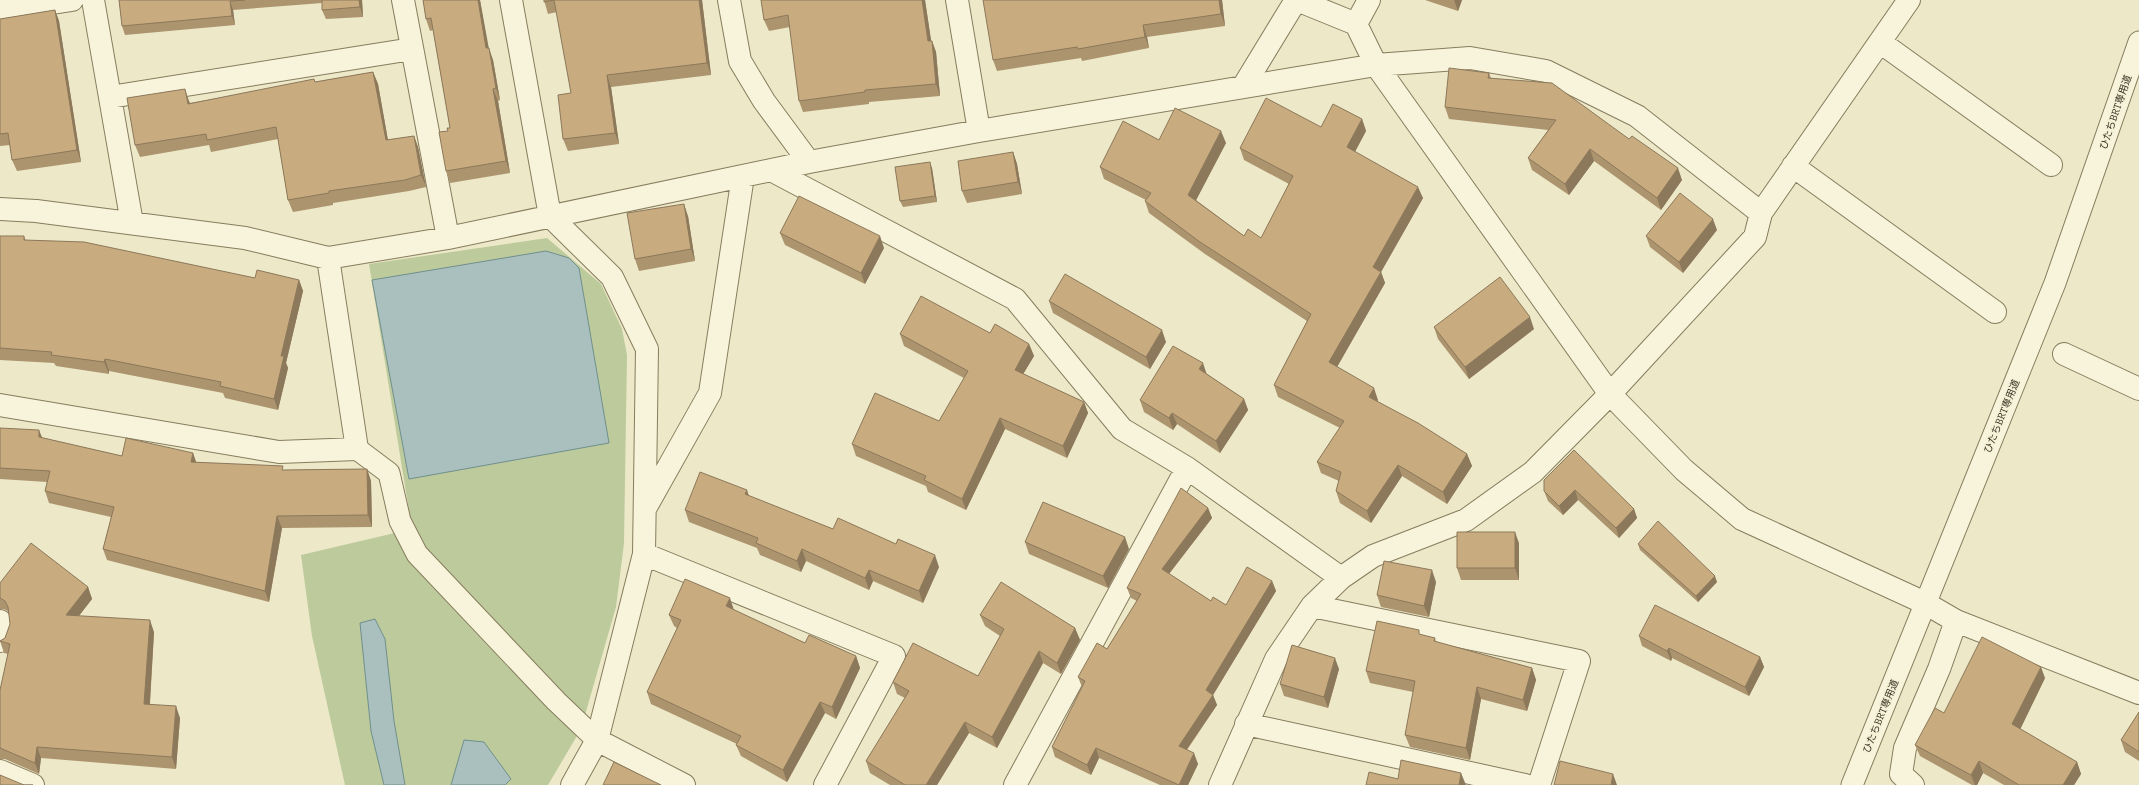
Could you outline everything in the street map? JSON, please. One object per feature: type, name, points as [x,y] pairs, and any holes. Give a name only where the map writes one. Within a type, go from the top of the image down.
[{"type":"street","points":[[0,11],[72,0]]},
{"type":"street","points":[[93,0],[132,223]]},
{"type":"street","points":[[403,0],[448,238]]},
{"type":"street","points":[[511,0],[550,216],[612,277],[647,349],[644,554],[597,740],[572,785]]},
{"type":"street","points":[[729,0],[740,61],[764,101],[809,162]]},
{"type":"street","points":[[957,0],[980,131]]},
{"type":"street","points":[[1243,87],[1296,0],[1356,24],[1376,65],[1610,394],[1684,470],[1742,519],[1925,603],[1956,620],[2139,693]]},
{"type":"street","points":[[1356,24],[1370,0]]},
{"type":"street","points":[[1220,785],[1276,659],[1312,606],[1342,578],[1373,556],[1466,520],[1533,472],[1610,394],[1755,237],[1761,213],[1909,0]]},
{"type":"street","points":[[1880,42],[2051,165]]},
{"type":"street","points":[[110,97],[412,49]]},
{"type":"street","points":[[0,209],[36,211],[245,238],[328,258],[448,238],[809,162],[980,131],[1376,65],[1470,58],[1546,71],[1637,116],[1761,213]]},
{"type":"street","points":[[1793,166],[1995,312]]},
{"type":"street","points":[[771,170],[1015,298],[1122,429],[1187,468],[1342,578]]},
{"type":"street","points":[[644,510],[710,393],[743,176]]},
{"type":"street","points":[[0,405],[279,452],[357,449],[328,258]]},
{"type":"street","points":[[2064,354],[2139,389]]},
{"type":"street","points":[[1015,785],[1187,468]]},
{"type":"street","points":[[644,554],[894,656],[825,785]]},
{"type":"street","points":[[1312,606],[1578,660],[1538,785]]},
{"type":"street","points":[[1913,785],[1901,774],[1905,748],[1939,669],[1956,620]]},
{"type":"street","points":[[0,622],[2,633],[0,641]]},
{"type":"street","points":[[1246,724],[1525,785]]},
{"type":"street","points":[[597,740],[684,785]]},
{"type":"street","points":[[0,771],[33,785]]},
{"type":"lane","name":"ひたちBRT専用道","points":[[1852,785],[2055,283],[2139,42]]},
{"type":"lane","points":[[357,449],[388,473],[400,521],[418,554],[556,701],[597,740]]},
{"type":"green space","points":[[547,238],[601,284],[622,329],[627,355],[624,543],[616,607],[581,729],[548,785],[345,785],[312,636],[301,555],[412,529],[369,264]]},
{"type":"water","points":[[546,251],[569,258],[579,268],[609,443],[409,479],[372,280]]},
{"type":"water","points":[[375,619],[385,639],[394,721],[405,785],[384,785],[371,731],[360,623]]},
{"type":"water","points":[[464,740],[484,742],[511,779],[505,785],[451,785]]},
{"type":"building","points":[[119,0],[245,0],[230,1],[232,16],[122,26]]},
{"type":"building","points":[[322,0],[359,0],[360,7],[322,10]]},
{"type":"building","points":[[423,0],[478,0],[486,48],[489,48],[496,88],[493,89],[506,161],[446,171],[439,132],[448,131],[447,128],[450,128],[431,18],[426,19]]},
{"type":"building","points":[[554,0],[699,0],[707,63],[607,75],[615,133],[563,139],[558,95],[571,93]]},
{"type":"building","points":[[761,0],[922,0],[928,41],[932,41],[936,84],[865,90],[865,92],[799,101],[788,15],[764,20]]},
{"type":"building","points":[[983,0],[1219,0],[1221,14],[1143,25],[1145,37],[1078,49],[1077,47],[993,60]]},
{"type":"building","points":[[55,10],[77,150],[12,160],[8,133],[0,134],[0,19]]},
{"type":"building","points":[[1449,68],[1489,73],[1488,78],[1552,83],[1629,139],[1632,136],[1678,168],[1657,198],[1590,149],[1565,184],[1528,158],[1556,120],[1445,107]]},
{"type":"building","points":[[373,72],[386,140],[414,136],[421,175],[405,180],[329,191],[329,193],[288,200],[276,127],[207,140],[206,134],[135,145],[127,98],[185,89],[188,104],[314,79],[315,82]]},
{"type":"building","points":[[1266,98],[1321,127],[1333,104],[1362,119],[1347,147],[1418,187],[1373,267],[1381,272],[1329,362],[1374,388],[1369,397],[1418,423],[1467,454],[1443,492],[1398,465],[1367,511],[1336,491],[1341,472],[1317,462],[1344,421],[1274,385],[1311,314],[1200,242],[1145,201],[1151,193],[1100,167],[1123,121],[1159,140],[1175,108],[1221,131],[1188,195],[1244,236],[1248,229],[1261,238],[1293,176],[1240,148]]},
{"type":"building","points":[[1013,152],[1018,182],[962,191],[958,161]]},
{"type":"building","points":[[930,162],[935,196],[900,201],[895,167]]},
{"type":"building","points":[[1680,193],[1713,219],[1679,262],[1646,236]]},
{"type":"building","points":[[799,196],[880,236],[861,273],[780,233]]},
{"type":"building","points":[[684,204],[691,249],[635,259],[627,213]]},
{"type":"building","points":[[0,236],[24,236],[24,240],[84,242],[255,278],[257,270],[299,280],[281,356],[284,356],[274,399],[220,386],[221,382],[105,359],[104,362],[51,355],[52,352],[0,348]]},
{"type":"building","points":[[1065,274],[1162,330],[1146,357],[1049,301]]},
{"type":"building","points":[[1500,277],[1530,317],[1465,367],[1434,327]]},
{"type":"building","points":[[921,296],[990,333],[995,324],[1029,344],[1015,370],[1084,402],[1063,446],[1000,418],[962,499],[924,480],[926,476],[852,444],[875,393],[939,421],[968,371],[900,334]]},
{"type":"building","points":[[1173,346],[1203,363],[1199,369],[1244,399],[1216,441],[1172,413],[1169,418],[1140,400]]},
{"type":"building","points":[[0,428],[39,430],[39,437],[122,456],[126,438],[193,453],[191,462],[283,466],[282,470],[367,469],[368,515],[277,516],[265,591],[103,549],[114,507],[45,491],[50,471],[0,468]]},
{"type":"building","points":[[1574,450],[1634,509],[1616,528],[1575,490],[1559,506],[1544,491],[1544,480]]},
{"type":"building","points":[[700,472],[747,490],[745,494],[833,529],[838,518],[896,544],[898,539],[935,555],[919,591],[869,570],[865,578],[802,549],[797,561],[756,543],[758,538],[685,510]]},
{"type":"building","points":[[1181,488],[1208,508],[1162,569],[1211,601],[1213,597],[1226,605],[1247,567],[1272,581],[1206,690],[1213,695],[1179,746],[1194,753],[1179,785],[1096,748],[1087,765],[1052,747],[1085,681],[1078,677],[1097,643],[1107,649],[1141,594],[1127,588]]},
{"type":"building","points":[[1043,502],[1125,537],[1103,576],[1025,542]]},
{"type":"building","points":[[1658,521],[1715,576],[1696,596],[1638,544]]},
{"type":"building","points":[[1457,532],[1515,532],[1515,568],[1457,568]]},
{"type":"building","points":[[31,543],[88,587],[66,615],[150,620],[144,704],[176,706],[172,757],[37,747],[35,763],[0,748],[0,690],[10,644],[0,641],[5,638],[10,624],[8,607],[5,601],[0,598],[0,583]]},
{"type":"building","points":[[1384,561],[1432,570],[1424,606],[1377,595]]},
{"type":"building","points":[[685,579],[730,598],[726,606],[805,643],[809,635],[856,656],[832,707],[820,702],[783,770],[736,745],[741,736],[647,692],[681,620],[669,615]]},
{"type":"building","points":[[1001,582],[1075,628],[1057,663],[1039,651],[992,737],[965,722],[926,785],[905,785],[866,761],[909,691],[893,682],[913,643],[978,676],[1004,629],[980,615]]},
{"type":"building","points":[[1655,605],[1760,657],[1745,687],[1669,648],[1667,651],[1639,636]]},
{"type":"building","points":[[1377,621],[1419,630],[1419,634],[1435,638],[1434,641],[1532,668],[1523,700],[1477,687],[1466,748],[1405,735],[1415,681],[1366,671]]},
{"type":"building","points":[[1982,637],[2041,667],[2012,724],[2077,762],[2063,785],[2019,785],[1979,761],[1971,775],[1915,745],[1935,708],[1944,713]]},
{"type":"building","points":[[1292,645],[1335,658],[1324,697],[1280,684]]},
{"type":"building","points":[[2139,712],[2139,752],[2121,740]]},
{"type":"building","points":[[1401,760],[1461,773],[1459,785],[1366,785],[1369,772],[1398,779]]},
{"type":"building","points":[[1560,761],[1613,774],[1611,785],[1554,785]]},
{"type":"building","points":[[614,762],[661,785],[603,785]]},
{"type":"building","points":[[0,775],[24,785],[0,785]]}]
